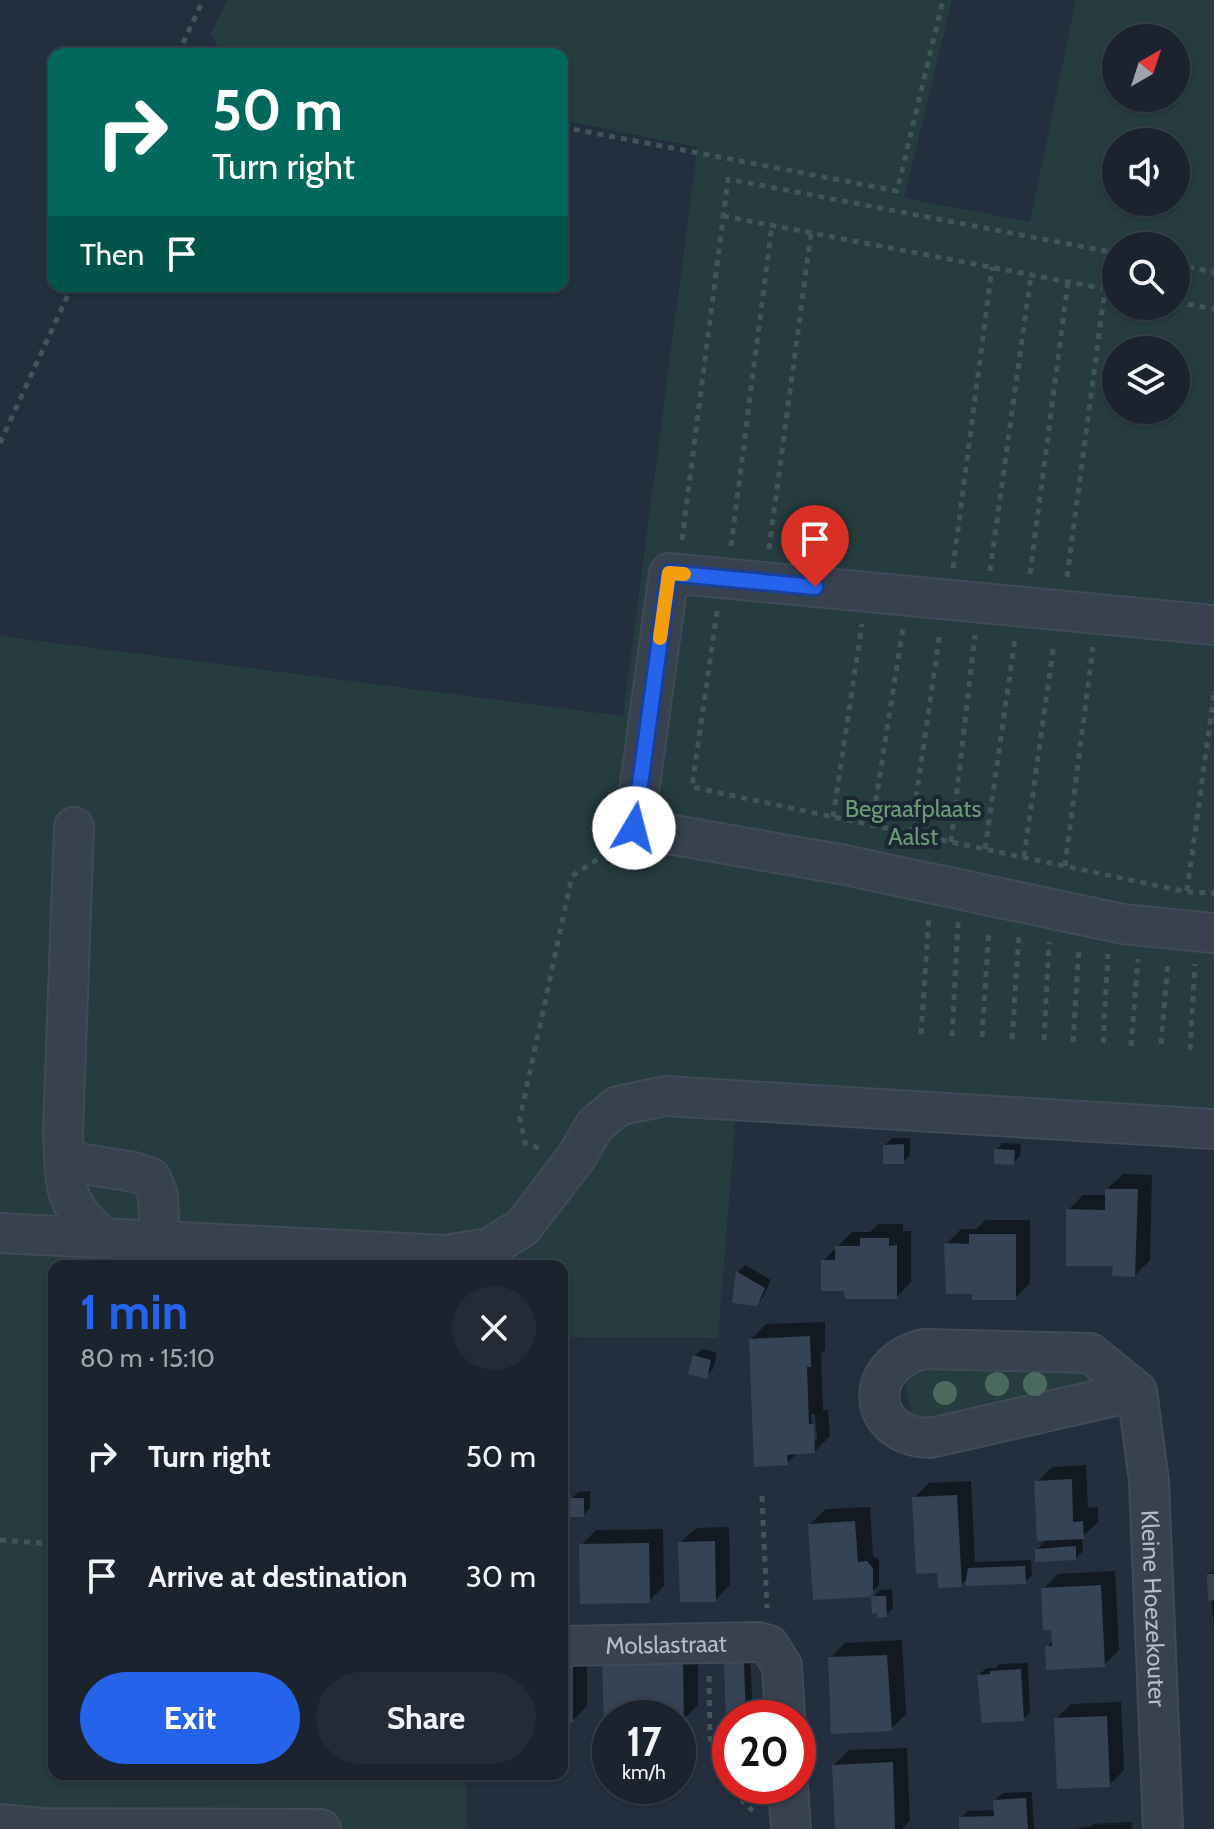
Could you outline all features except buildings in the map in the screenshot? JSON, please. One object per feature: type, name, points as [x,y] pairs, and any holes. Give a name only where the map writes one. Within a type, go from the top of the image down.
[{"type":"street","points":[[1079,912],[845,865],[634,828],[669,573],[1214,625]]},
{"type":"street","points":[[74,827],[63,1131],[65,1161],[71,1204],[104,1238]]},
{"type":"street","points":[[0,1233],[445,1255],[489,1248],[523,1227],[595,1125],[618,1106],[665,1096],[1214,1129]]},
{"type":"street","points":[[65,1161],[134,1172],[151,1178],[158,1195],[160,1241]]},
{"type":"street","points":[[924,1349],[1090,1353],[1137,1391],[930,1438],[912,1436],[894,1428],[884,1415],[879,1399],[881,1382],[889,1367],[905,1355],[924,1349]]},
{"type":"street","name":"Kleine Hoezekouter","points":[[1137,1391],[1149,1481],[1163,1829]]},
{"type":"street","name":"Molslastraat","points":[[568,1646],[758,1642],[769,1645]]},
{"type":"street","points":[[769,1645],[782,1666],[784,1700]]},
{"type":"street","points":[[789,1804],[791,1829]]},
{"type":"street","points":[[0,1824],[40,1828],[321,1829]]},
{"type":"path","points":[[181,48],[203,0]]},
{"type":"path","points":[[568,128],[897,191],[943,0]]},
{"type":"path","points":[[677,573],[728,179],[1102,250]]},
{"type":"path","points":[[723,216],[1102,288]]},
{"type":"path","points":[[772,225],[692,787],[1187,892],[1214,893]]},
{"type":"path","points":[[764,582],[811,233]]},
{"type":"path","points":[[992,267],[1014,606],[1024,857]]},
{"type":"path","points":[[1190,268],[1214,272]]},
{"type":"path","points":[[1031,275],[1014,606],[1065,866]]},
{"type":"path","points":[[985,849],[1014,606],[1068,282]]},
{"type":"path","points":[[0,443],[69,292]]},
{"type":"path","points":[[951,842],[1014,606],[1102,299]]},
{"type":"path","points":[[1190,305],[1214,309]]},
{"type":"path","points":[[833,817],[867,592]]},
{"type":"path","points":[[872,825],[908,596]]},
{"type":"path","points":[[911,833],[1014,606]]},
{"type":"path","points":[[1187,892],[1214,694]]},
{"type":"path","points":[[582,1147],[553,1154],[525,1143],[520,1118],[572,876],[630,836],[634,828]]},
{"type":"path","points":[[921,1034],[1079,912]]},
{"type":"path","points":[[952,1036],[1079,912]]},
{"type":"path","points":[[982,1037],[1079,912]]},
{"type":"path","points":[[1012,1039],[1079,912]]},
{"type":"path","points":[[1044,1040],[1079,912]]},
{"type":"path","points":[[1073,1042],[1079,912]]},
{"type":"path","points":[[1079,912],[1103,1043]]},
{"type":"path","points":[[1079,912],[1161,1044]]},
{"type":"path","points":[[1079,912],[1131,1046]]},
{"type":"path","points":[[1079,912],[1190,1050]]},
{"type":"path","points":[[762,1496],[769,1645]]},
{"type":"path","points":[[0,1540],[48,1541]]},
{"type":"path","points":[[708,1643],[712,1741]]},
{"type":"green space","name":"Begraafplaats Aalst","points":[[227,0],[952,0],[904,198],[1030,222],[1076,0],[1214,0],[1214,1142],[736,1114],[718,1338],[568,1337],[568,1260],[48,1260],[48,1780],[466,1780],[466,1829],[0,1829],[0,636],[623,716],[696,147],[568,121],[568,48],[219,48],[211,34]]},
{"type":"green space","points":[[920,1364],[1082,1369],[1098,1382],[929,1426],[912,1413],[905,1385]]},
{"type":"slow traffic","points":[[660,638],[669,573],[684,574]]},
{"type":"route","points":[[634,828],[669,573],[815,587]]}]
